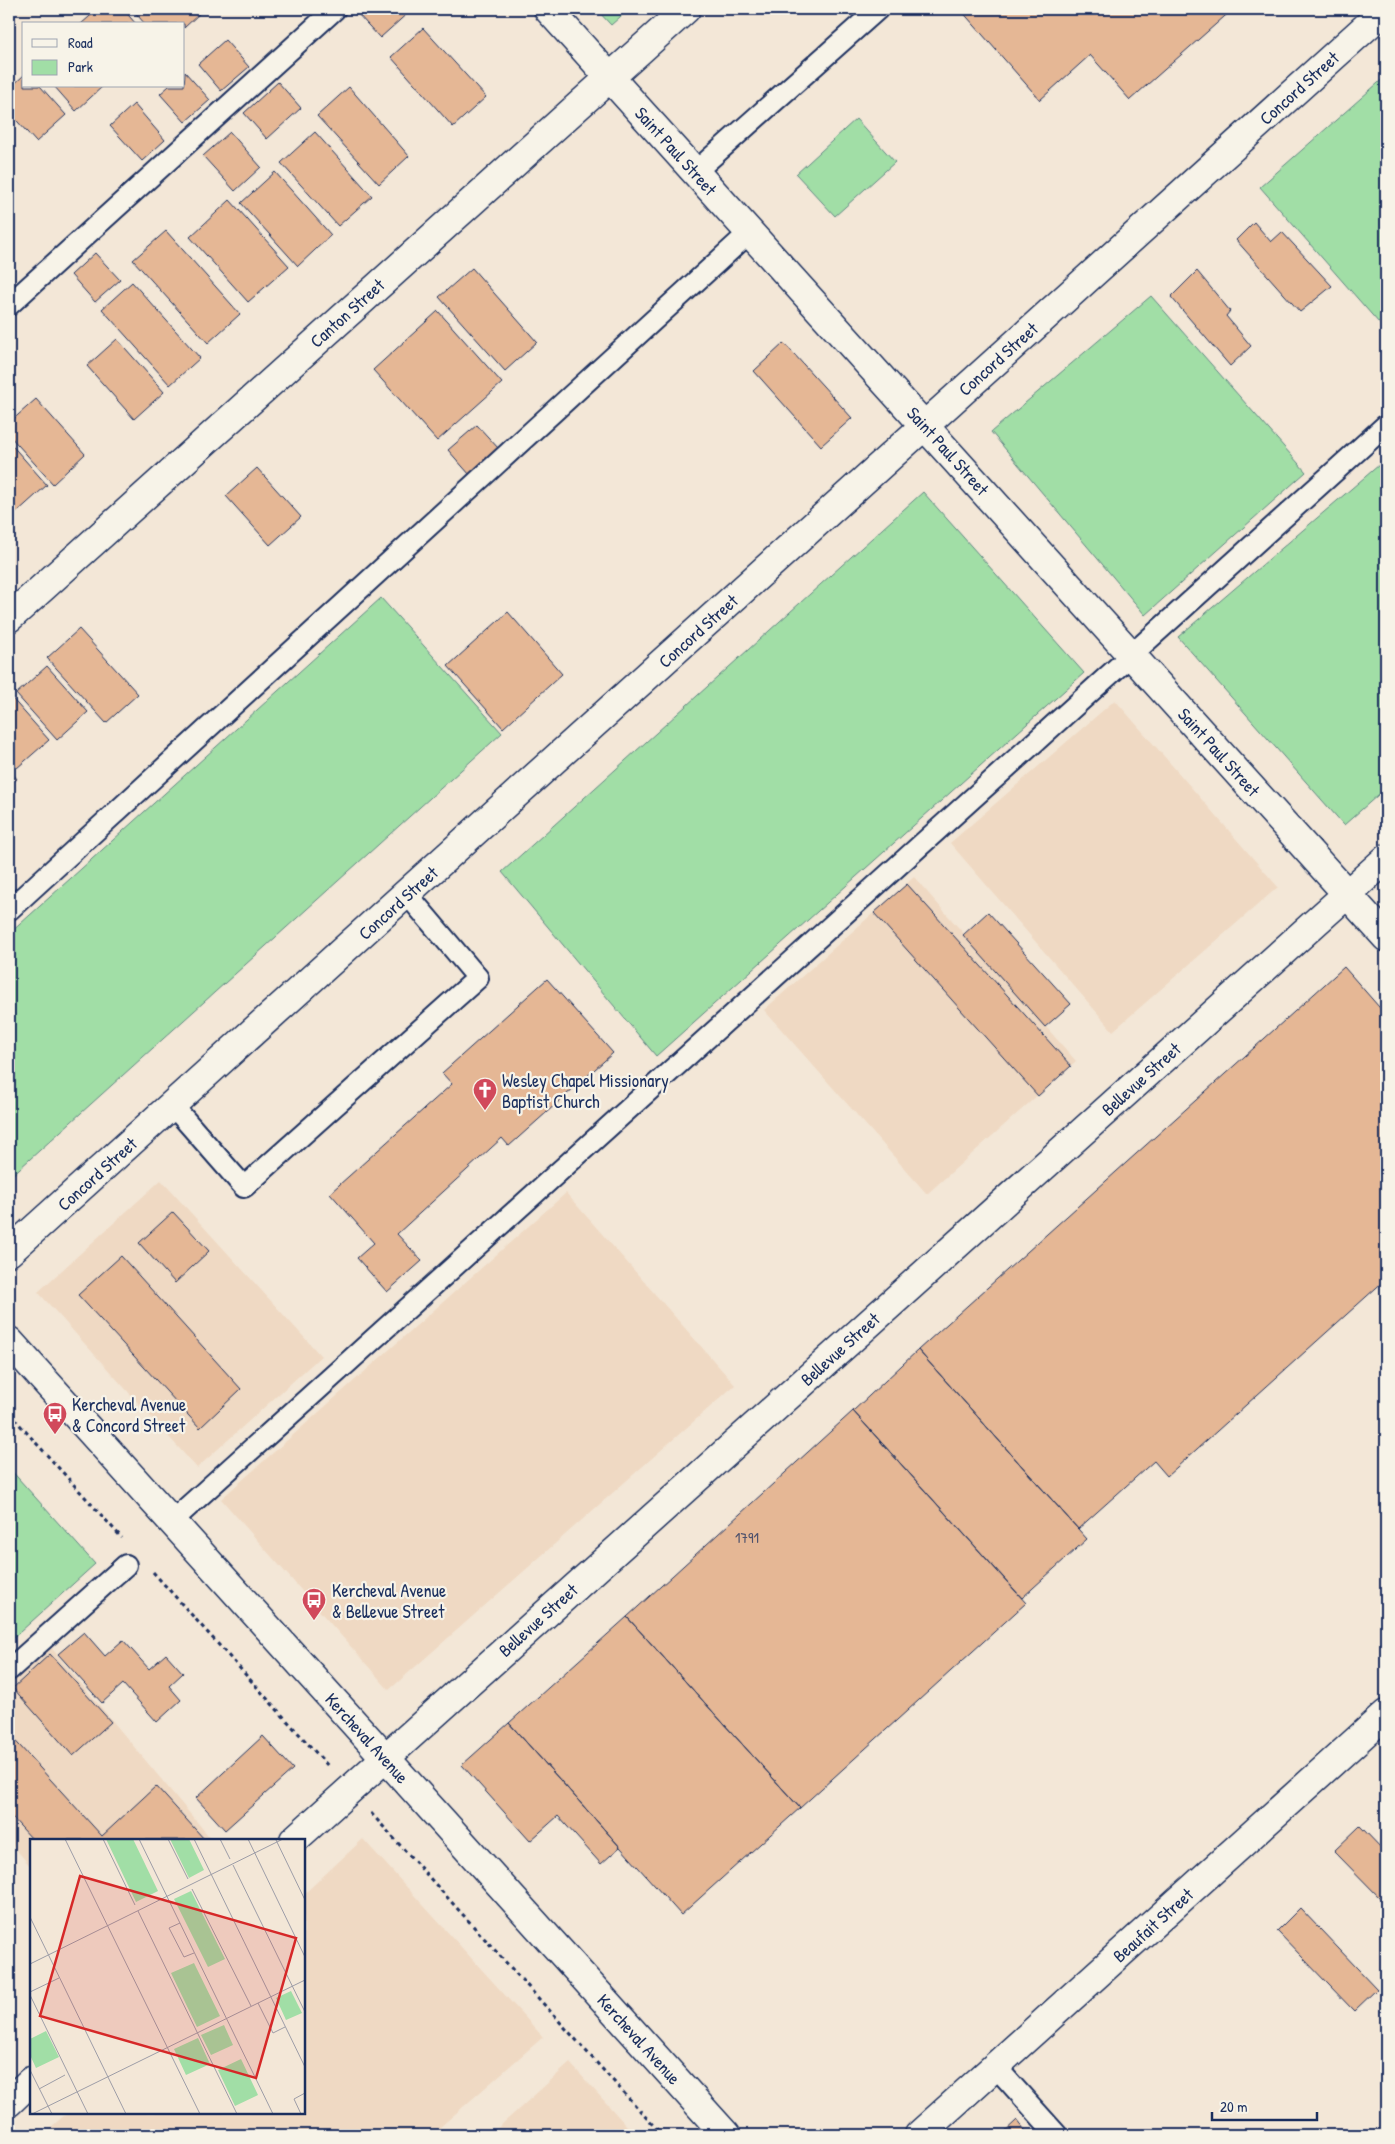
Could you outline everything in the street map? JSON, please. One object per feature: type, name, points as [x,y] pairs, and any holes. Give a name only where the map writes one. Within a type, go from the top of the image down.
[{"type":"street","name":"Saint Paul Street","points":[[548,9],[1386,936]]},
{"type":"street","name":"Canton Street","points":[[9,618],[686,9]]},
{"type":"street","name":"Concord Street","points":[[9,1252],[173,1106],[1386,9]]},
{"type":"street","name":"Bellevue Street","points":[[295,1839],[1386,859]]},
{"type":"street","name":"Kercheval Avenue","points":[[9,1341],[726,2135]]},
{"type":"street","name":"Beaufait Street","points":[[918,2135],[996,2067],[1386,1714]]},
{"type":"street","points":[[9,2102],[30,2082]]},
{"type":"lane","points":[[9,305],[335,9]]},
{"type":"lane","points":[[695,172],[878,9]]},
{"type":"lane","points":[[9,910],[750,232]]},
{"type":"lane","points":[[171,1522],[1386,425]]},
{"type":"lane","points":[[173,1106],[244,1187],[478,978],[407,894]]},
{"type":"lane","points":[[9,1670],[126,1565]]},
{"type":"lane","points":[[996,2067],[1057,2135]]},
{"type":"path","points":[[9,1413],[128,1544]]},
{"type":"path","points":[[147,1566],[662,2135]]},
{"type":"shaded area","points":[[1115,700],[1278,887],[1113,1031],[950,843]]},
{"type":"shaded area","points":[[914,877],[1076,1061],[927,1194],[764,1010]]},
{"type":"shaded area","points":[[161,1180],[321,1356],[197,1468],[38,1292]]},
{"type":"shaded area","points":[[566,1193],[735,1385],[389,1690],[221,1499]]},
{"type":"shaded area","points":[[49,1645],[211,1839],[30,1839],[30,1866],[9,1841],[9,1682]]},
{"type":"shaded area","points":[[363,1839],[543,2037],[431,2135],[42,2135],[66,2114],[305,2114],[305,1893]]},
{"type":"shaded area","points":[[570,2063],[635,2135],[490,2135]]},
{"type":"green space","points":[[596,9],[629,9],[611,25]]},
{"type":"green space","points":[[1386,76],[1386,331],[1260,187]]},
{"type":"green space","points":[[856,119],[895,162],[835,216],[796,174]]},
{"type":"green space","points":[[1151,296],[1306,472],[1145,615],[991,432]]},
{"type":"green space","points":[[1386,459],[1386,788],[1344,825],[1178,637]]},
{"type":"green space","points":[[923,492],[1084,673],[656,1056],[502,872]]},
{"type":"green space","points":[[381,598],[502,733],[9,1178],[9,934]]},
{"type":"green space","points":[[9,1468],[95,1564],[9,1642]]},
{"type":"building","points":[[98,9],[123,9],[134,22],[83,22]]},
{"type":"building","points":[[132,9],[196,9],[200,13],[185,27],[185,22],[143,22]]},
{"type":"building","points":[[362,9],[409,9],[410,11],[380,38],[357,13]]},
{"type":"building","points":[[960,9],[1233,9],[1130,100],[1090,55],[1040,100]]},
{"type":"building","points":[[423,28],[486,97],[453,127],[391,57]]},
{"type":"building","points":[[225,40],[249,67],[221,91],[198,64]]},
{"type":"building","points":[[185,72],[210,100],[185,122],[160,94],[167,88],[185,88]]},
{"type":"building","points":[[22,77],[22,88],[42,88],[66,115],[36,142],[9,112],[9,89]]},
{"type":"building","points":[[278,82],[301,108],[267,139],[244,113]]},
{"type":"building","points":[[349,87],[409,156],[379,184],[317,116]]},
{"type":"building","points":[[56,88],[101,88],[76,111]]},
{"type":"building","points":[[134,104],[165,140],[142,161],[110,126]]},
{"type":"building","points":[[230,132],[261,167],[235,191],[203,156]]},
{"type":"building","points":[[315,132],[372,196],[338,226],[281,163]]},
{"type":"building","points":[[275,172],[331,235],[298,266],[241,203]]},
{"type":"building","points":[[230,200],[289,266],[248,302],[190,237]]},
{"type":"building","points":[[1254,222],[1271,242],[1282,232],[1332,286],[1300,312],[1236,240]]},
{"type":"building","points":[[166,231],[240,314],[208,343],[133,260]]},
{"type":"building","points":[[95,253],[120,280],[95,302],[71,275]]},
{"type":"building","points":[[472,268],[537,342],[505,371],[439,297]]},
{"type":"building","points":[[1197,271],[1230,311],[1226,316],[1251,346],[1230,366],[1171,297]]},
{"type":"building","points":[[132,282],[200,358],[170,385],[102,309]]},
{"type":"building","points":[[438,311],[502,383],[437,441],[373,370]]},
{"type":"building","points":[[117,339],[164,392],[134,419],[87,366]]},
{"type":"building","points":[[784,343],[852,418],[821,446],[754,371]]},
{"type":"building","points":[[36,399],[85,454],[53,484],[9,435],[9,423]]},
{"type":"building","points":[[477,425],[499,449],[470,475],[448,450]]},
{"type":"building","points":[[9,442],[47,485],[16,513],[9,505]]},
{"type":"building","points":[[257,468],[301,517],[270,545],[226,496]]},
{"type":"building","points":[[508,612],[562,674],[503,728],[448,666]]},
{"type":"building","points":[[79,629],[138,694],[106,723],[47,658]]},
{"type":"building","points":[[47,666],[88,712],[57,740],[16,694]]},
{"type":"building","points":[[9,695],[49,740],[17,768],[9,759]]},
{"type":"building","points":[[9,769],[17,779],[9,787]]},
{"type":"building","points":[[907,884],[1071,1066],[1038,1096],[874,913]]},
{"type":"building","points":[[988,912],[1071,1004],[1045,1027],[963,935]]},
{"type":"building","points":[[1344,967],[1386,1015],[1386,1279],[1167,1476],[1154,1461],[1078,1529],[918,1350]]},
{"type":"building","name":"Wesley Chapel Missionary Baptist Church","points":[[547,979],[613,1053],[509,1146],[502,1138],[397,1234],[422,1261],[387,1292],[357,1258],[374,1243],[330,1193],[452,1084],[442,1073]]},
{"type":"building","points":[[173,1212],[209,1251],[175,1283],[139,1243]]},
{"type":"building","points":[[121,1256],[241,1389],[200,1428],[78,1295]]},
{"type":"building","points":[[918,1350],[1087,1539],[1022,1598],[853,1411]]},
{"type":"building","points":[[853,1411],[1026,1603],[800,1808],[627,1617]]},
{"type":"building","points":[[627,1617],[800,1808],[681,1915],[509,1723]]},
{"type":"building","points":[[84,1632],[105,1656],[123,1640],[149,1669],[166,1654],[183,1673],[169,1686],[181,1700],[157,1722],[123,1684],[102,1703],[58,1654]]},
{"type":"building","points":[[50,1654],[111,1722],[73,1756],[13,1688]]},
{"type":"building","points":[[509,1723],[620,1847],[601,1864],[558,1816],[530,1841],[462,1765]]},
{"type":"building","points":[[9,1734],[102,1836],[156,1786],[204,1839],[32,1839],[9,1814]]},
{"type":"building","points":[[263,1736],[293,1769],[225,1830],[196,1798]]},
{"type":"building","points":[[1360,1826],[1386,1853],[1386,1904],[1334,1851]]},
{"type":"building","points":[[1300,1908],[1377,1989],[1354,2011],[1277,1931]]},
{"type":"building","points":[[1017,2120],[1029,2135],[1001,2135]]},
{"type":"place","name":"Wesley Chapel Missionary Baptist Church","points":[[485,1111]]},
{"type":"place","name":"Kercheval Avenue & Concord Street","points":[[55,1435]]},
{"type":"place","name":"Kercheval Avenue & Bellevue Street","points":[[314,1621]]}]
